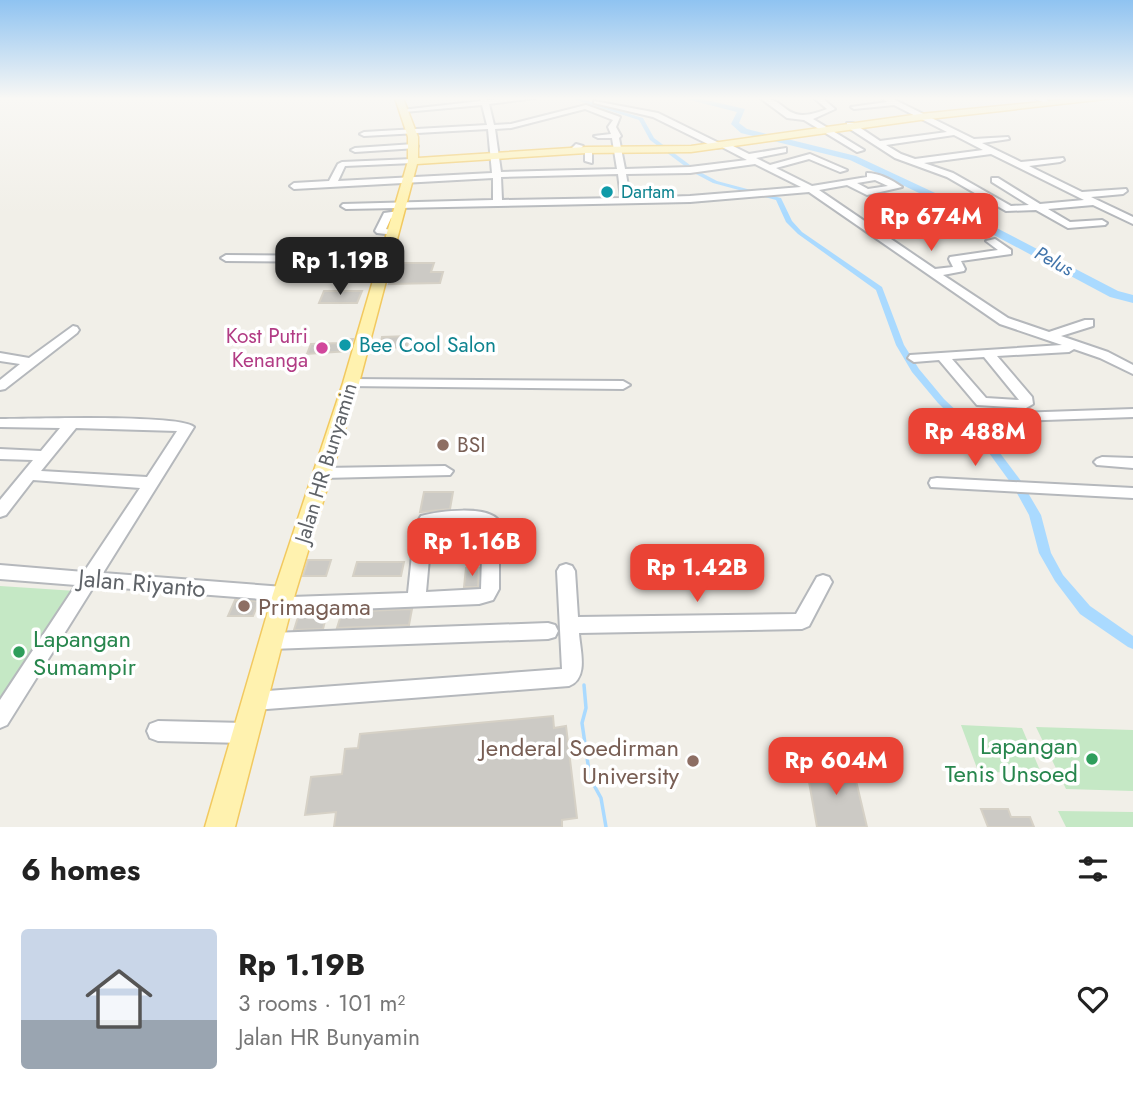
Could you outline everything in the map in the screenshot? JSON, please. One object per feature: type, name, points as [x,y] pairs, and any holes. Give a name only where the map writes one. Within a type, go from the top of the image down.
[{"type":"main road","name":"Jalan HR Bunyamin","points":[[220,827],[271,641],[351,383],[383,262],[398,217],[414,154],[412,137]]},
{"type":"main road","points":[[414,154],[493,156],[588,148],[669,150],[721,146],[781,137]]},
{"type":"street","points":[[491,137],[497,203]]},
{"type":"street","points":[[588,148],[616,137]]},
{"type":"street","points":[[617,137],[616,149],[626,200]]},
{"type":"street","points":[[701,137],[771,167],[811,190],[999,319],[1111,358],[1133,370]]},
{"type":"street","points":[[837,137],[860,150]]},
{"type":"street","points":[[869,137],[877,144],[912,162],[968,183],[1009,209],[1096,202]]},
{"type":"street","points":[[877,144],[920,137]]},
{"type":"street","points":[[966,137],[1133,221]]},
{"type":"street","points":[[974,141],[1005,139]]},
{"type":"street","points":[[902,140],[921,148],[943,149]]},
{"type":"street","points":[[355,150],[414,154]]},
{"type":"street","points":[[294,186],[496,174],[694,170],[753,159],[783,150]]},
{"type":"street","points":[[912,162],[992,151]]},
{"type":"street","points":[[332,185],[341,164],[414,154]]},
{"type":"street","points":[[771,167],[810,156],[843,170]]},
{"type":"street","points":[[1020,165],[1060,160]]},
{"type":"street","points":[[920,172],[930,168]]},
{"type":"street","points":[[826,178],[859,173],[878,177],[898,187],[867,191],[848,182]]},
{"type":"street","points":[[968,183],[1038,174]]},
{"type":"street","points":[[346,206],[398,217],[497,203],[626,200],[657,195],[765,194],[811,190],[878,177]]},
{"type":"street","points":[[995,180],[1068,225],[1102,223]]},
{"type":"street","points":[[1082,196],[1124,191]]},
{"type":"street","points":[[932,273],[960,269],[954,259],[1007,252],[992,241]]},
{"type":"street","points":[[351,259],[360,248]]},
{"type":"street","points":[[226,258],[351,259],[383,262]]},
{"type":"street","points":[[1046,337],[1089,323]]},
{"type":"street","points":[[0,386],[73,330]]},
{"type":"street","points":[[914,358],[1079,347]]},
{"type":"street","points":[[942,356],[982,402],[1026,404],[1027,400],[987,353]]},
{"type":"street","points":[[3,360],[31,362]]},
{"type":"street","points":[[351,383],[623,385]]},
{"type":"street","points":[[962,419],[1133,413]]},
{"type":"street","points":[[0,422],[187,427],[0,718]]},
{"type":"street","points":[[0,511],[72,423]]},
{"type":"street","points":[[0,454],[45,456]]},
{"type":"street","points":[[1102,462],[1133,463]]},
{"type":"street","points":[[323,473],[445,471]]},
{"type":"street","points":[[29,475],[151,482]]},
{"type":"street","points":[[937,484],[1133,493]]},
{"type":"street","name":"Jalan Riyanto","points":[[0,572],[91,578],[283,600],[416,599],[487,595],[490,589],[491,521],[482,516],[427,520],[423,526],[416,599]]},
{"type":"street","points":[[254,701],[564,678],[572,674],[566,572]]},
{"type":"street","points":[[571,625],[802,621],[823,582]]},
{"type":"street","points":[[271,641],[548,631]]},
{"type":"street","points":[[158,731],[245,733]]},
{"type":"green space","name":"Lapangan Sumampir","points":[[0,586],[76,591],[0,712]]},
{"type":"green space","points":[[961,725],[1022,728],[1042,775],[978,771]]},
{"type":"green space","name":"Lapangan Tenis Unsoed","points":[[1036,727],[1133,730],[1133,791],[1066,789]]},
{"type":"green space","points":[[1058,811],[1133,812],[1133,827],[1066,827]]},
{"type":"building","points":[[398,263],[434,263],[431,272],[443,272],[440,283],[389,284]]},
{"type":"building","points":[[324,291],[362,291],[357,303],[319,303]]},
{"type":"building","points":[[409,336],[407,347],[380,348],[382,337]]},
{"type":"building","points":[[342,339],[353,339],[349,351],[307,354],[311,344],[340,343]]},
{"type":"building","points":[[424,492],[453,492],[450,509],[420,512]]},
{"type":"building","points":[[308,560],[331,560],[326,576],[303,576]]},
{"type":"building","points":[[357,562],[404,562],[401,576],[353,576]]},
{"type":"building","points":[[466,568],[479,568],[478,587],[464,587]]},
{"type":"building","name":"Primagama","points":[[235,600],[259,601],[253,616],[228,616]]},
{"type":"building","points":[[412,609],[409,625],[337,628],[342,612]]},
{"type":"building","points":[[327,613],[323,629],[294,630],[299,614]]},
{"type":"building","points":[[553,716],[554,728],[566,726],[577,818],[562,820],[562,827],[334,827],[336,812],[305,815],[311,777],[342,774],[345,749],[358,748],[360,734]]},
{"type":"building","points":[[806,765],[853,768],[867,827],[817,827]]},
{"type":"building","points":[[981,809],[1008,809],[1011,817],[1030,817],[1034,827],[988,827]]},
{"type":"waterway","points":[[651,137],[696,172],[715,182],[779,199],[789,222],[800,233],[879,289],[900,345],[915,370],[941,401],[993,451],[1017,484],[1035,515],[1045,553],[1059,578],[1085,610],[1133,643]]},
{"type":"waterway","name":"Pelus","points":[[767,137],[853,158],[944,201],[981,224],[1114,294],[1133,299]]},
{"type":"waterway","points":[[584,685],[586,708],[582,723],[590,778],[601,798],[606,827]]},
{"type":"place","name":"Dartam","points":[[607,192]]},
{"type":"place","name":"Bee Cool Salon","points":[[345,345]]},
{"type":"place","name":"Kost Putri Kenanga","points":[[322,348]]},
{"type":"place","name":"BSI","points":[[443,445]]},
{"type":"place","name":"Primagama","points":[[244,606]]},
{"type":"place","name":"Lapangan Sumampir","points":[[19,652]]},
{"type":"place","name":"Lapangan Tenis Unsoed","points":[[1092,759]]},
{"type":"place","name":"Jenderal Soedirman University","points":[[693,761]]}]
